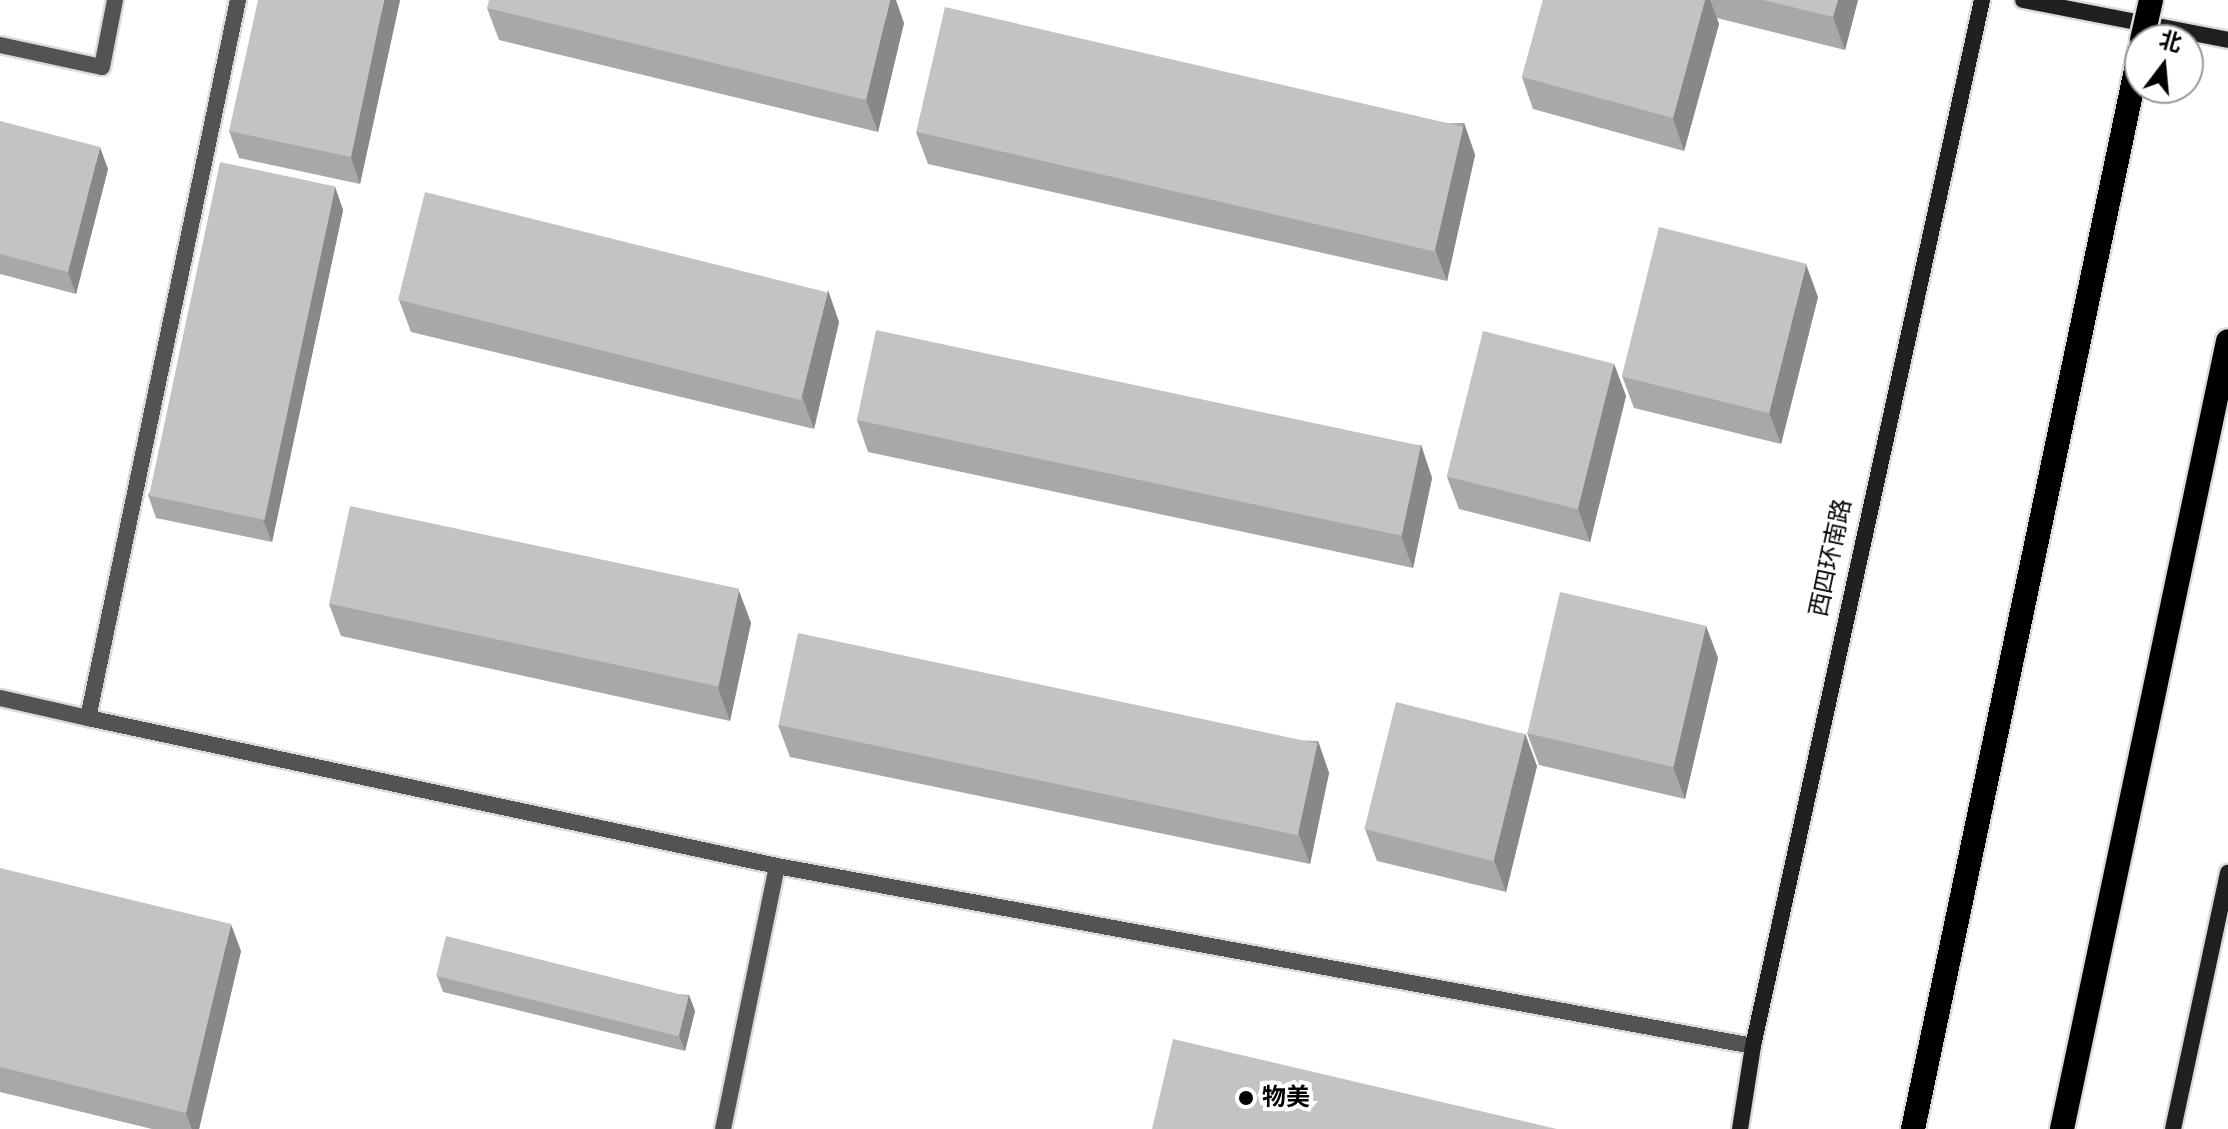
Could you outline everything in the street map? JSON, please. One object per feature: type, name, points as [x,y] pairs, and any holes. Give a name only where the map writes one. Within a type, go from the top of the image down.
[{"type":"highway","points":[[1914,1129],[2114,176]]},
{"type":"highway","points":[[2063,1129],[2228,342]]},
{"type":"street","points":[[0,45],[102,67],[115,0]]},
{"type":"street","points":[[88,718],[238,0]]},
{"type":"street","name":"西四环南路","points":[[1740,1129],[1753,1046],[1982,0]]},
{"type":"street","points":[[2023,0],[2146,21],[2228,40]]},
{"type":"street","points":[[2114,176],[2129,104]]},
{"type":"street","points":[[0,698],[777,866],[1753,1046]]},
{"type":"street","points":[[723,1129],[777,866]]},
{"type":"street","points":[[2173,1129],[2228,873]]},
{"type":"building","points":[[258,0],[384,0],[351,157],[229,131]]},
{"type":"building","points":[[489,0],[890,0],[866,100],[487,8]]},
{"type":"building","points":[[1543,0],[1705,0],[1673,118],[1522,77]]},
{"type":"building","points":[[1763,0],[1838,0],[1833,17]]},
{"type":"building","points":[[945,7],[1463,127],[1435,251],[916,132]]},
{"type":"building","points":[[0,121],[100,147],[68,272],[0,254]]},
{"type":"building","points":[[220,162],[335,187],[265,520],[149,496]]},
{"type":"building","points":[[425,192],[828,292],[801,400],[398,300]]},
{"type":"building","points":[[1659,227],[1806,264],[1769,413],[1622,376]]},
{"type":"building","points":[[876,330],[1421,446],[1402,536],[857,420]]},
{"type":"building","points":[[1483,331],[1614,364],[1578,509],[1447,477]]},
{"type":"building","points":[[350,506],[739,589],[719,687],[329,604]]},
{"type":"building","points":[[1560,592],[1706,626],[1674,767],[1527,733]]},
{"type":"building","points":[[798,633],[1317,743],[1298,835],[778,725]]},
{"type":"building","points":[[1396,702],[1525,734],[1493,861],[1364,829]]},
{"type":"building","points":[[0,868],[231,924],[186,1113],[0,1067]]},
{"type":"building","points":[[446,936],[689,996],[679,1036],[436,976]]},
{"type":"building","points":[[1173,1039],[1557,1129],[1152,1129]]},
{"type":"place","name":"物美","points":[[1246,1098]]}]
